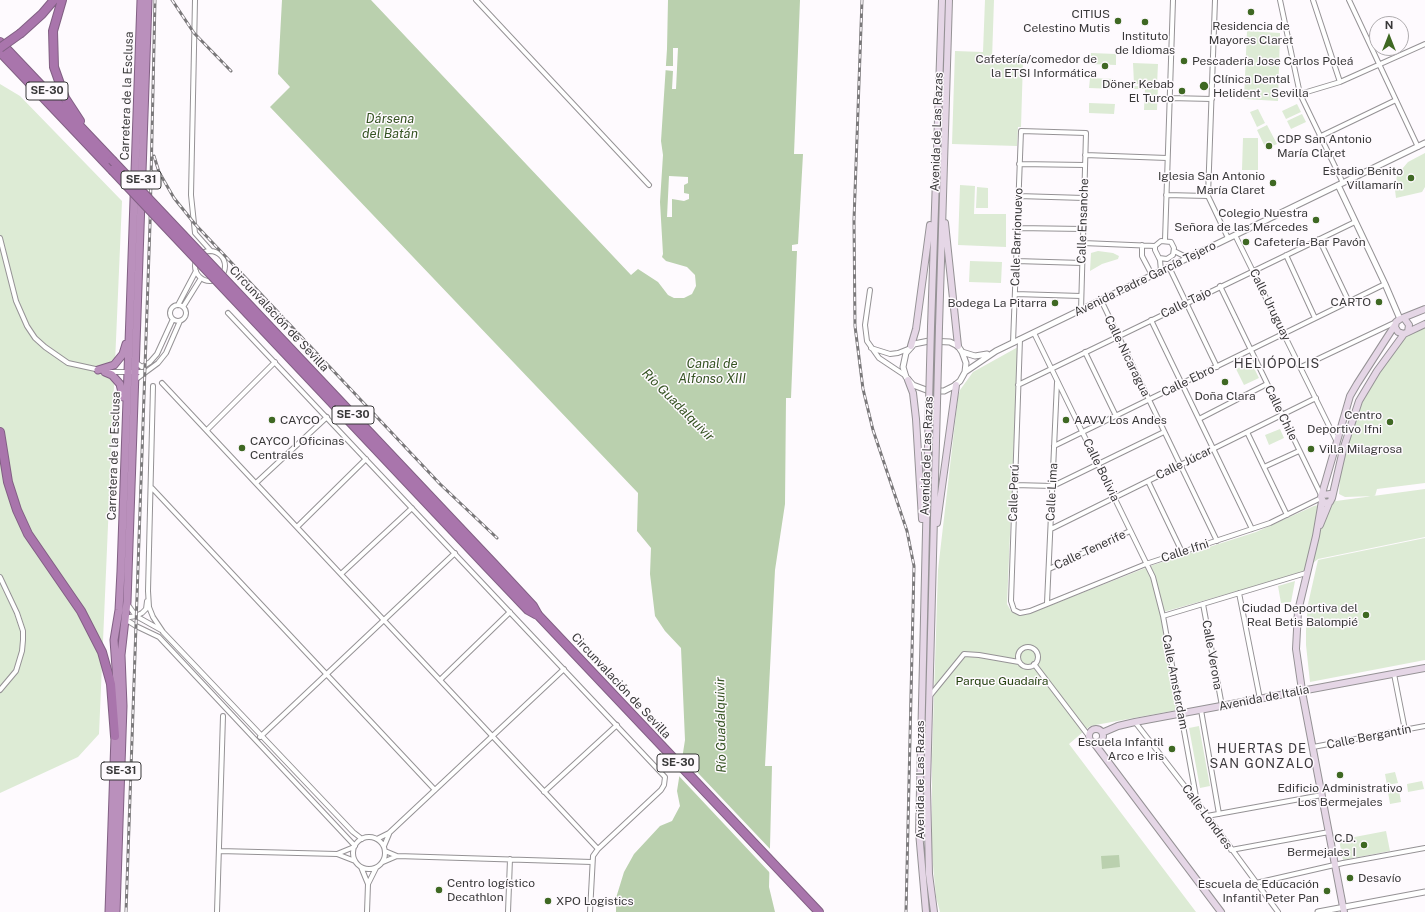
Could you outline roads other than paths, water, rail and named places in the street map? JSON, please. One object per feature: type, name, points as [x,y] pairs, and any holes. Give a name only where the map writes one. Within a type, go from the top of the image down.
[{"type":"highway","points":[[0,48],[22,33],[54,0]]},
{"type":"highway","points":[[62,0],[53,31],[54,67],[65,98],[94,141]]},
{"type":"highway","name":"Carretera de la Esclusa","points":[[131,367],[129,337],[141,0]]},
{"type":"highway","name":"Carretera de la Esclusa","points":[[116,912],[123,706],[121,655],[122,625],[119,610],[127,413],[131,367],[148,0]]},
{"type":"highway","name":"Circunvalación de Sevilla","points":[[0,42],[488,557],[533,606],[538,615],[819,912]]},
{"type":"highway","name":"Circunvalación de Sevilla","points":[[0,52],[528,610],[538,615]]},
{"type":"highway","points":[[102,371],[119,360],[129,337]]},
{"type":"highway","name":"SE-31","points":[[122,625],[126,602],[134,382],[131,367]]},
{"type":"highway","points":[[102,371],[112,376],[120,384],[127,413]]},
{"type":"highway","points":[[0,432],[8,482],[17,510],[28,534],[81,611],[94,632],[102,652],[111,684],[115,736]]},
{"type":"highway","name":"Carretera de la Esclusa","points":[[109,912],[115,736],[118,696],[114,653],[122,625]]},
{"type":"main road","name":"Avenida de Las Razas","points":[[926,912],[918,832],[931,327],[942,0]]},
{"type":"main road","name":"Avenida de Las Razas","points":[[934,912],[929,874],[927,829],[929,697],[949,0]]},
{"type":"main road","points":[[943,193],[958,346]]},
{"type":"main road","points":[[911,347],[916,329],[935,194]]},
{"type":"main road","points":[[1316,536],[1322,497],[1336,440],[1350,396],[1399,321],[1425,309]]},
{"type":"main road","points":[[1399,321],[1398,332],[1406,333],[1425,324]]},
{"type":"main road","points":[[1343,910],[1336,866],[1302,691],[1296,649],[1298,611],[1316,536],[1330,500],[1343,450],[1359,401],[1377,371],[1406,333],[1409,325],[1399,321]]},
{"type":"main road","points":[[907,378],[912,393],[916,419],[925,556]]},
{"type":"main road","points":[[933,556],[956,386]]},
{"type":"main road","points":[[1322,497],[1327,493],[1330,500]]},
{"type":"main road","points":[[1322,497],[1326,504],[1330,500]]},
{"type":"main road","name":"Avenida de Italia","points":[[1104,732],[1118,726],[1135,722],[1425,668]]},
{"type":"main road","points":[[1094,743],[1100,741],[1104,737],[1104,732],[1097,729],[1088,735],[1089,740],[1094,743],[1221,912]]},
{"type":"street","points":[[195,0],[192,202],[195,233],[211,251],[220,254],[223,258],[225,267],[224,272],[216,279],[211,281],[201,278],[196,271]]},
{"type":"street","points":[[476,0],[649,185]]},
{"type":"street","points":[[1165,240],[1173,0]]},
{"type":"street","points":[[1215,0],[1208,196],[1228,238]]},
{"type":"street","points":[[1280,0],[1300,94],[1340,184],[1355,222],[1385,284],[1399,321],[1301,367]]},
{"type":"street","points":[[1313,0],[1340,82]]},
{"type":"street","points":[[1349,0],[1418,147]]},
{"type":"street","points":[[1300,94],[1340,82],[1380,66],[1425,44]]},
{"type":"street","points":[[1169,98],[1212,99]]},
{"type":"street","points":[[1319,137],[1396,100]]},
{"type":"street","name":"Calle Barrionuevo","points":[[1013,343],[1021,131],[1086,133]]},
{"type":"street","name":"Calle Ensanche","points":[[1081,310],[1086,133]]},
{"type":"street","name":"Avenida Padre García Tejero","points":[[962,352],[980,356],[996,351],[1425,143]]},
{"type":"street","points":[[1085,156],[1167,158]]},
{"type":"street","points":[[1019,164],[1085,165]]},
{"type":"street","points":[[1166,195],[1208,196]]},
{"type":"street","points":[[1018,196],[1084,198]]},
{"type":"street","name":"Calle Tajo","points":[[1018,385],[1355,222]]},
{"type":"street","points":[[1017,228],[1083,229]]},
{"type":"street","name":"Calle Uruguay","points":[[1235,235],[1336,440]]},
{"type":"street","points":[[0,238],[16,301],[27,326],[35,338],[45,348],[68,363],[102,371],[142,367],[150,362],[157,354],[173,319],[170,311],[173,307],[183,307]]},
{"type":"street","points":[[1318,239],[1348,302]]},
{"type":"street","points":[[1083,243],[1155,246],[1157,243],[1165,240],[1171,242],[1174,251],[1188,258]]},
{"type":"street","points":[[1142,245],[1142,256],[1152,275]]},
{"type":"street","points":[[1155,246],[1161,271]]},
{"type":"street","points":[[178,306],[196,271],[197,259],[203,253],[211,251]]},
{"type":"street","points":[[1159,258],[1170,258],[1174,251]]},
{"type":"street","points":[[1286,255],[1315,318]]},
{"type":"street","points":[[1016,261],[1082,263]]},
{"type":"street","points":[[1169,268],[1217,367]]},
{"type":"street","points":[[183,307],[201,278]]},
{"type":"street","name":"Calle Ebro","points":[[1054,446],[1385,284]]},
{"type":"street","name":"Calle Chile","points":[[1220,286],[1322,497]]},
{"type":"street","points":[[870,290],[865,325],[867,341],[871,348],[878,358],[907,378],[917,387],[933,392],[944,391],[956,386],[965,372],[965,359],[962,352],[958,346],[950,342],[939,340],[920,342],[898,354],[890,354],[871,348]]},
{"type":"street","points":[[1015,294],[1081,296]]},
{"type":"street","name":"Calle Nicaragua","points":[[1101,300],[1217,541]]},
{"type":"street","points":[[134,382],[144,372],[158,362],[166,353],[180,321],[184,319],[186,314],[183,307]]},
{"type":"street","points":[[228,313],[665,777],[664,785],[598,849],[593,856],[590,912]]},
{"type":"street","points":[[173,319],[180,321]]},
{"type":"street","points":[[1151,320],[1252,529]]},
{"type":"street","name":"Calle Bolivia","points":[[1034,333],[1146,564]]},
{"type":"street","name":"Calle Perú","points":[[1020,339],[1011,601],[1014,610],[1020,613],[1030,611],[1047,603]]},
{"type":"street","points":[[907,378],[903,362],[911,347]]},
{"type":"street","name":"Avenida Padre García Tejero","points":[[965,372],[996,351]]},
{"type":"street","points":[[1085,352],[1116,416]]},
{"type":"street","points":[[207,430],[275,362]]},
{"type":"street","points":[[131,367],[144,372]]},
{"type":"street","name":"Calle Lima","points":[[1047,603],[1057,381]]},
{"type":"street","points":[[162,384],[207,430],[598,849]]},
{"type":"street","points":[[1199,419],[1267,384]]},
{"type":"street","points":[[122,625],[145,611],[148,594],[152,488],[153,386]]},
{"type":"street","name":"Calle Júcar","points":[[1051,529],[1316,398]]},
{"type":"street","points":[[256,483],[327,417]]},
{"type":"street","points":[[1014,485],[1053,486],[1164,432]]},
{"type":"street","points":[[1247,432],[1287,515]]},
{"type":"street","points":[[1264,467],[1299,451]]},
{"type":"street","points":[[297,527],[366,459]]},
{"type":"street","points":[[1148,481],[1182,552]]},
{"type":"street","points":[[152,488],[435,790]]},
{"type":"street","name":"Calle Ifni","points":[[1047,603],[1146,564],[1252,529],[1287,515],[1322,497]]},
{"type":"street","points":[[341,574],[412,508]]},
{"type":"street","name":"Calle Tenerife","points":[[1049,569],[1130,531]]},
{"type":"street","points":[[257,740],[455,553]]},
{"type":"street","name":"Calle Amsterdam","points":[[1146,564],[1153,578],[1163,616],[1198,802]]},
{"type":"street","points":[[1163,616],[1306,573]]},
{"type":"street","points":[[0,577],[18,613],[23,631],[22,651],[16,671],[0,690]]},
{"type":"street","points":[[1240,593],[1260,699]]},
{"type":"street","points":[[148,594],[150,611],[163,632],[353,832],[362,839]]},
{"type":"street","points":[[126,602],[130,610],[136,616],[163,632]]},
{"type":"street","name":"Calle Verona","points":[[1203,604],[1222,706]]},
{"type":"street","points":[[119,610],[122,625]]},
{"type":"street","points":[[440,680],[510,612]]},
{"type":"street","points":[[122,625],[136,626],[159,637],[257,740],[354,846]]},
{"type":"street","points":[[122,625],[136,626]]},
{"type":"street","points":[[929,697],[964,654],[1019,662],[1028,667],[1034,664],[1038,656],[1036,651],[1031,647],[1025,647],[1020,650],[1018,656],[1019,662]]},
{"type":"street","points":[[1034,664],[1088,735]]},
{"type":"street","points":[[377,839],[390,833],[564,669]]},
{"type":"street","points":[[1394,674],[1405,730]]},
{"type":"street","points":[[1201,710],[1219,814]]},
{"type":"street","points":[[217,912],[223,716]]},
{"type":"street","name":"Calle Londres","points":[[1135,722],[1198,802],[1231,850],[1278,912]]},
{"type":"street","points":[[544,792],[617,725]]},
{"type":"street","name":"Calle Bergantín","points":[[1313,747],[1425,726]]},
{"type":"street","points":[[1207,816],[1322,795]]},
{"type":"street","points":[[1231,850],[1329,832]]},
{"type":"street","points":[[384,846],[390,833]]},
{"type":"street","points":[[337,854],[354,846],[366,837],[377,839],[384,846],[385,851],[383,862]]},
{"type":"street","points":[[354,846],[353,852],[355,861]]},
{"type":"street","points":[[1256,883],[1425,849]]},
{"type":"street","points":[[219,851],[337,854],[355,861],[361,867],[368,884],[367,912]]},
{"type":"street","points":[[385,851],[397,856],[592,862]]},
{"type":"street","points":[[368,884],[376,868],[383,862],[397,856]]},
{"type":"street","points":[[508,912],[510,860]]},
{"type":"street","points":[[361,867],[366,869],[376,868]]},
{"type":"street","points":[[1318,912],[1343,910],[1425,892]]},
{"type":"water","name":"Canal de Alfonso XIII","points":[[282,0],[371,0],[631,275],[638,269],[658,282],[668,295],[674,298],[684,298],[692,294],[696,286],[695,275],[687,267],[666,261],[662,257],[660,202],[663,155],[661,141],[667,49],[668,0],[800,0],[794,154],[803,154],[798,244],[792,245],[792,251],[797,251],[791,398],[786,398],[785,504],[775,570],[765,766],[772,766],[769,887],[775,912],[616,912],[616,898],[624,872],[634,854],[660,826],[672,821],[680,806],[677,791],[685,740],[681,648],[665,631],[655,616],[650,574],[651,548],[637,531],[638,493],[270,107],[290,87],[278,74]]},
{"type":"water","points":[[1119,855],[1120,867],[1102,869],[1101,856]]},
{"type":"railway","points":[[126,912],[150,224],[155,0]]},
{"type":"railway","points":[[172,0],[194,33],[231,71]]},
{"type":"railway","points":[[862,0],[854,220],[855,326],[863,389],[873,430],[907,531],[914,566],[906,912]]},
{"type":"railway","points":[[154,156],[159,172],[174,198],[194,223],[440,484],[497,538]]},
{"type":"place","name":"Residencia de Mayores Claret","points":[[1251,12]]},
{"type":"place","name":"CITIUS Celestino Mutis","points":[[1118,21]]},
{"type":"place","name":"Instituto de Idiomas","points":[[1145,22]]},
{"type":"place","name":"Pescadería Jose Carlos Poleá","points":[[1184,61]]},
{"type":"place","name":"Cafetería/comedor de la ETSI Informática","points":[[1105,66]]},
{"type":"place","name":"Clínica Dental Helident - Sevilla","points":[[1204,86]]},
{"type":"place","name":"Döner Kebab El Turco","points":[[1182,91]]},
{"type":"place","name":"CDP San Antonio María Claret","points":[[1269,146]]},
{"type":"place","name":"Estadio Benito Villamarín","points":[[1411,178]]},
{"type":"place","name":"Iglesia San Antonio María Claret","points":[[1273,183]]},
{"type":"place","name":"Colegio Nuestra Señora de las Mercedes","points":[[1316,220]]},
{"type":"place","name":"Cafetería-Bar Pavón","points":[[1246,242]]},
{"type":"place","name":"CARTO","points":[[1379,302]]},
{"type":"place","name":"Bodega La Pitarra","points":[[1055,303]]},
{"type":"place","name":"Doña Clara","points":[[1225,382]]},
{"type":"place","name":"CAYCO","points":[[272,420]]},
{"type":"place","name":"AAVV Los Andes","points":[[1066,420]]},
{"type":"place","name":"Centro Deportivo Ifni","points":[[1390,422]]},
{"type":"place","name":"CAYCO | Oficinas Centrales","points":[[242,448]]},
{"type":"place","name":"Villa Milagrosa","points":[[1311,449]]},
{"type":"place","name":"Ciudad Deportiva del Real Betis Balompié","points":[[1366,615]]},
{"type":"place","name":"Escuela Infantil Arco e Iris","points":[[1172,749]]},
{"type":"place","name":"Edificio Administrativo Los Bermejales","points":[[1340,775]]},
{"type":"place","name":"C.D. Bermejales I","points":[[1364,845]]},
{"type":"place","name":"Desavío","points":[[1350,878]]},
{"type":"place","name":"Centro logístico Decathlon","points":[[439,890]]},
{"type":"place","name":"Escuela de Educación Infantil Peter Pan","points":[[1327,891]]},
{"type":"place","name":"XPO Logistics","points":[[548,901]]},
{"type":"district","name":"HELIÓPOLIS","points":[[1277,364]]},
{"type":"district","name":"HUERTAS DE SAN GONZALO","points":[[1262,756]]},
{"type":"water label","name":"Dársena del Batán","points":[[390,126]]},
{"type":"water label","name":"Río Guadalquivir","points":[[678,405]]},
{"type":"water label","name":"Río Guadalquivir","points":[[721,725]]},
{"type":"park label","name":"Parque Guadaíra","points":[[1002,681]]}]
